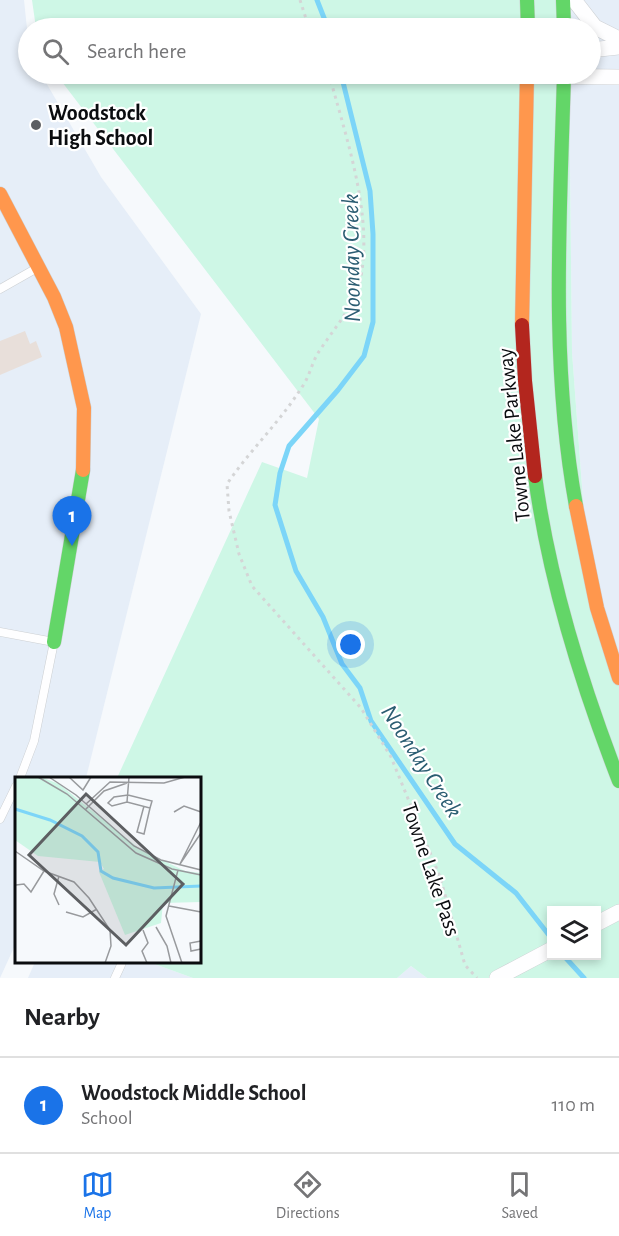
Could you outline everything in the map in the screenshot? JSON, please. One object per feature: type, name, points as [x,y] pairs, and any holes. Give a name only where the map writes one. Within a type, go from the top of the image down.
[{"type":"main road","points":[[527,0],[528,18]]},
{"type":"main road","points":[[563,0],[564,18]]},
{"type":"main road","name":"Towne Lake Parkway","points":[[527,84],[523,317],[525,380],[536,482],[551,568],[567,630],[586,695],[619,781]]},
{"type":"main road","points":[[564,84],[560,259],[562,389],[579,523],[603,630],[619,678]]},
{"type":"main road","points":[[0,194],[54,297],[69,337],[80,383],[86,435],[73,543],[54,642]]},
{"type":"street","points":[[574,0],[588,18]]},
{"type":"street","points":[[601,30],[619,39]]},
{"type":"street","points":[[601,49],[619,47]]},
{"type":"street","points":[[601,76],[619,77]]},
{"type":"street","points":[[601,922],[619,912]]},
{"type":"street","points":[[497,978],[547,952]]},
{"type":"lane","points":[[0,289],[38,267]]},
{"type":"lane","points":[[0,632],[54,642],[34,741],[20,777]]},
{"type":"lane","points":[[0,819],[15,788]]},
{"type":"lane","points":[[115,978],[121,965]]},
{"type":"path","points":[[300,0],[306,18]]},
{"type":"path","name":"Towne Lake Pass","points":[[332,84],[364,223],[362,272],[345,318],[319,351],[303,385],[269,434],[241,464],[227,484],[229,511],[239,554],[252,586],[361,708],[391,757],[440,877],[465,964],[477,978]]},
{"type":"shaded area","points":[[0,0],[24,0],[26,18],[18,18],[18,84],[47,84],[101,177],[201,314],[86,777],[15,777],[15,945],[0,978]]},
{"type":"shaded area","points":[[563,0],[619,0],[619,661],[589,581],[572,352],[569,84],[601,84],[601,18],[566,18]]},
{"type":"shaded area","points":[[35,963],[152,963],[193,978],[28,978]]},
{"type":"shaded area","points":[[411,966],[427,978],[397,978]]},
{"type":"green space","points":[[32,0],[563,0],[566,18],[35,18]]},
{"type":"green space","points":[[64,84],[569,84],[572,352],[589,581],[619,661],[619,978],[427,978],[411,966],[397,978],[193,978],[152,963],[201,963],[201,777],[117,777],[262,462],[307,478],[319,419]]},
{"type":"building","points":[[25,331],[30,344],[36,341],[42,357],[0,375],[0,341]]},
{"type":"waterway","name":"Noonday Creek","points":[[317,0],[324,18]]},
{"type":"waterway","name":"Noonday Creek","points":[[343,84],[370,191],[373,234],[373,322],[364,356],[289,446],[280,473],[275,505],[296,571],[323,617],[342,664],[360,688],[371,721],[455,844],[516,893],[547,933]]},
{"type":"waterway","name":"Noonday Creek","points":[[568,960],[584,978]]},
{"type":"traffic: fast","points":[[527,0],[528,18]]},
{"type":"traffic: fast","points":[[563,0],[564,18]]},
{"type":"traffic: fast","points":[[564,84],[559,236],[560,345],[568,453],[576,506]]},
{"type":"traffic: fast","points":[[54,642],[83,470]]},
{"type":"traffic: fast","points":[[535,476],[549,554],[568,631],[579,669],[619,781]]},
{"type":"traffic: slow","points":[[522,325],[527,84]]},
{"type":"traffic: slow","points":[[0,194],[54,297],[66,327],[84,408],[83,470]]},
{"type":"traffic: slow","points":[[576,506],[597,608],[619,678]]},
{"type":"traffic: jam","points":[[522,325],[525,381],[535,476]]},
{"type":"place","name":"Woodstock High School","points":[[36,125]]},
{"type":"place","name":"Woodstock Middle School","points":[[72,546]]}]
